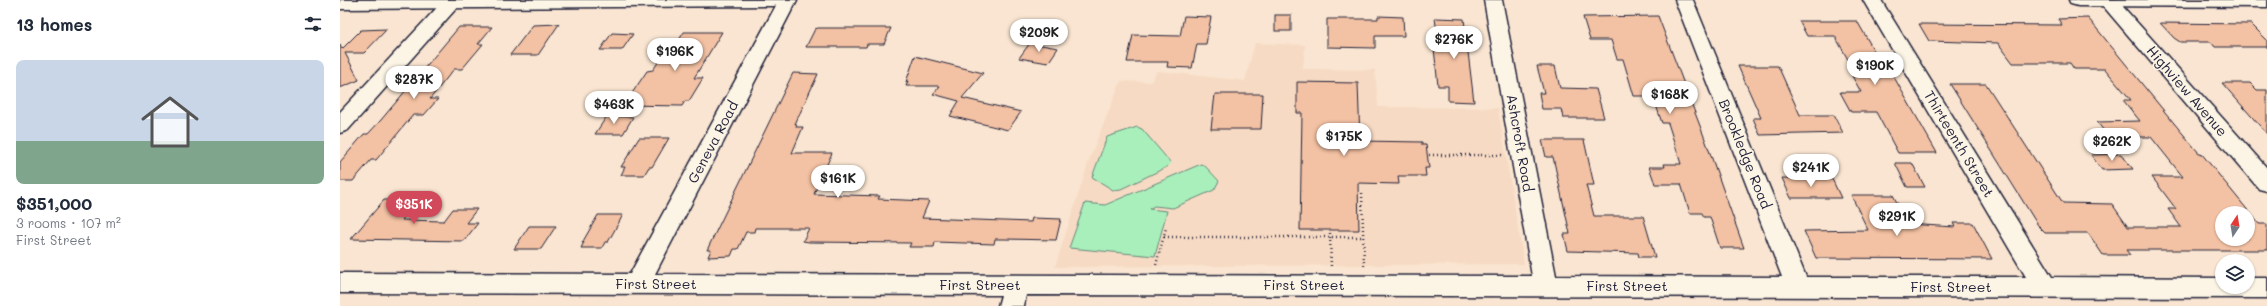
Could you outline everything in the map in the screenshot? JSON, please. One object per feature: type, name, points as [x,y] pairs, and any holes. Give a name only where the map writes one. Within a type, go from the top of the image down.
[{"type":"street","points":[[340,3],[774,0]]},
{"type":"street","name":"Geneva Road","points":[[638,284],[788,0]]},
{"type":"street","name":"Ashcroft Road","points":[[1494,0],[1546,286]]},
{"type":"street","name":"Brookledge Road","points":[[1684,0],[1798,287]]},
{"type":"street","name":"Thirteenth Street","points":[[1872,0],[2045,287]]},
{"type":"street","points":[[2078,0],[2267,1]]},
{"type":"street","name":"Highview Avenue","points":[[2107,0],[2267,183]]},
{"type":"street","points":[[340,125],[453,2]]},
{"type":"street","name":"First Street","points":[[340,282],[638,284],[1013,295],[1546,286],[2267,288]]},
{"type":"path","points":[[1429,156],[1510,155]]},
{"type":"path","points":[[1362,193],[1364,270]]},
{"type":"path","points":[[1155,269],[1166,228]]},
{"type":"path","points":[[1164,237],[1362,238]]},
{"type":"shaded area","points":[[1255,43],[1305,45],[1303,69],[1375,70],[1378,107],[1498,108],[1524,264],[1055,267],[1091,155],[1121,81],[1151,82],[1157,71],[1245,81]]},
{"type":"green space","points":[[1137,127],[1142,129],[1171,163],[1167,167],[1121,189],[1113,190],[1092,177],[1107,137]]},
{"type":"green space","points":[[1201,164],[1205,166],[1219,181],[1214,190],[1173,208],[1154,206],[1149,209],[1167,211],[1155,256],[1069,248],[1085,203],[1105,205]]},
{"type":"building","points":[[1275,15],[1291,15],[1291,31],[1275,31]]},
{"type":"building","points":[[1184,16],[1211,17],[1206,44],[1197,44],[1192,68],[1167,67],[1168,62],[1127,62],[1133,35],[1180,36]]},
{"type":"building","points":[[1378,16],[1403,17],[1404,36],[1375,36],[1375,48],[1327,47],[1327,19],[1378,19]]},
{"type":"building","points":[[1658,16],[1705,139],[1744,248],[1720,248],[1710,217],[1704,217],[1702,213],[1690,213],[1681,184],[1655,184],[1649,167],[1665,167],[1664,164],[1681,164],[1668,123],[1662,123],[1653,96],[1634,96],[1623,59],[1617,59],[1611,40],[1590,40],[1583,17]]},
{"type":"building","points":[[1435,18],[1464,19],[1474,102],[1448,101],[1448,86],[1438,86],[1434,48],[1439,48]]},
{"type":"building","points":[[2088,18],[2244,206],[2215,206],[2215,246],[2255,246],[2255,219],[2259,224],[2267,224],[2267,250],[2126,250],[2130,255],[2103,255],[2088,233],[2045,233],[2039,227],[1950,84],[1986,84],[2063,203],[2112,204],[2128,227],[2181,227],[2168,209],[2176,209],[2152,177],[2183,177],[2151,137],[2109,137],[2097,122],[2140,121],[2123,100],[2131,100],[2105,69],[2074,69],[2070,63],[2013,63],[1998,43],[1929,41],[1919,24],[2062,25],[2058,19]]},
{"type":"building","points":[[1799,21],[1857,21],[1877,56],[1882,56],[1937,153],[1898,153],[1876,112],[1851,112],[1840,92],[1861,92],[1852,76],[1857,76],[1835,36],[1807,36]]},
{"type":"building","points":[[2160,23],[2251,24],[2267,40],[2267,47],[2215,47],[2211,42],[2180,42],[2174,38]]},
{"type":"building","points":[[559,24],[538,55],[510,55],[533,25]]},
{"type":"building","points":[[459,27],[492,27],[478,44],[483,44],[462,69],[454,69],[430,99],[438,99],[424,115],[413,115],[376,160],[371,160],[353,181],[340,181],[340,162],[364,134],[368,134],[381,120]]},
{"type":"building","points":[[891,28],[884,44],[867,44],[866,47],[806,47],[815,29]]},
{"type":"building","points":[[387,29],[364,53],[345,53],[359,80],[340,88],[340,44],[342,49],[361,30]]},
{"type":"building","points":[[684,32],[722,32],[694,78],[703,78],[689,101],[685,101],[682,106],[624,105],[647,71],[653,70],[673,40],[679,40]]},
{"type":"building","points":[[612,33],[633,34],[622,50],[600,50]]},
{"type":"building","points":[[1030,43],[1058,48],[1048,63],[1019,58]]},
{"type":"building","points":[[915,56],[983,73],[962,98],[1021,112],[1008,130],[950,116],[959,101],[933,94],[940,86],[906,86]]},
{"type":"building","points":[[1537,66],[1555,66],[1560,88],[1596,89],[1604,118],[1563,118],[1561,109],[1542,109],[1539,93],[1544,93]]},
{"type":"building","points":[[1738,66],[1778,66],[1800,115],[1834,115],[1843,133],[1760,135],[1753,118],[1761,118]]},
{"type":"building","points":[[793,73],[818,74],[795,124],[797,124],[796,127],[803,127],[792,153],[832,153],[814,194],[880,196],[878,199],[929,201],[922,218],[1031,222],[1032,218],[1061,219],[1056,240],[995,239],[994,244],[935,242],[934,247],[909,247],[911,243],[809,242],[803,241],[809,228],[755,228],[754,232],[746,232],[738,249],[734,249],[731,256],[708,257],[711,250],[707,250]]},
{"type":"building","points":[[1297,82],[1358,83],[1360,141],[1422,142],[1422,145],[1426,145],[1429,168],[1425,168],[1426,176],[1398,176],[1399,184],[1358,183],[1359,230],[1300,230],[1302,113],[1297,113]]},
{"type":"building","points":[[2222,83],[2250,83],[2257,90],[2267,90],[2267,134]]},
{"type":"building","points":[[1215,94],[1263,94],[1261,129],[1211,129]]},
{"type":"building","points":[[607,116],[633,117],[623,134],[595,134]]},
{"type":"building","points":[[639,138],[669,138],[652,167],[649,167],[644,175],[621,175],[625,167],[621,167]]},
{"type":"building","points":[[1542,140],[1584,140],[1594,185],[1586,185],[1594,216],[1643,216],[1655,257],[1639,257],[1638,253],[1568,251],[1564,234],[1570,234],[1553,157],[1546,157]]},
{"type":"building","points":[[2121,154],[2133,169],[2102,170],[2091,155]]},
{"type":"building","points":[[1895,163],[1912,163],[1925,187],[1907,187]]},
{"type":"building","points":[[1782,178],[1832,179],[1841,198],[1791,198]]},
{"type":"building","points":[[1851,195],[1893,195],[1908,224],[1955,227],[1953,223],[1973,223],[1992,259],[1816,258],[1804,231],[1868,230]]},
{"type":"building","points":[[384,200],[405,200],[399,207],[412,207],[402,220],[444,221],[453,209],[477,209],[466,223],[478,223],[464,241],[351,239]]},
{"type":"building","points":[[598,215],[623,215],[608,242],[605,242],[602,248],[581,248],[584,242],[582,243]]},
{"type":"building","points":[[529,226],[556,226],[541,249],[514,249]]}]
